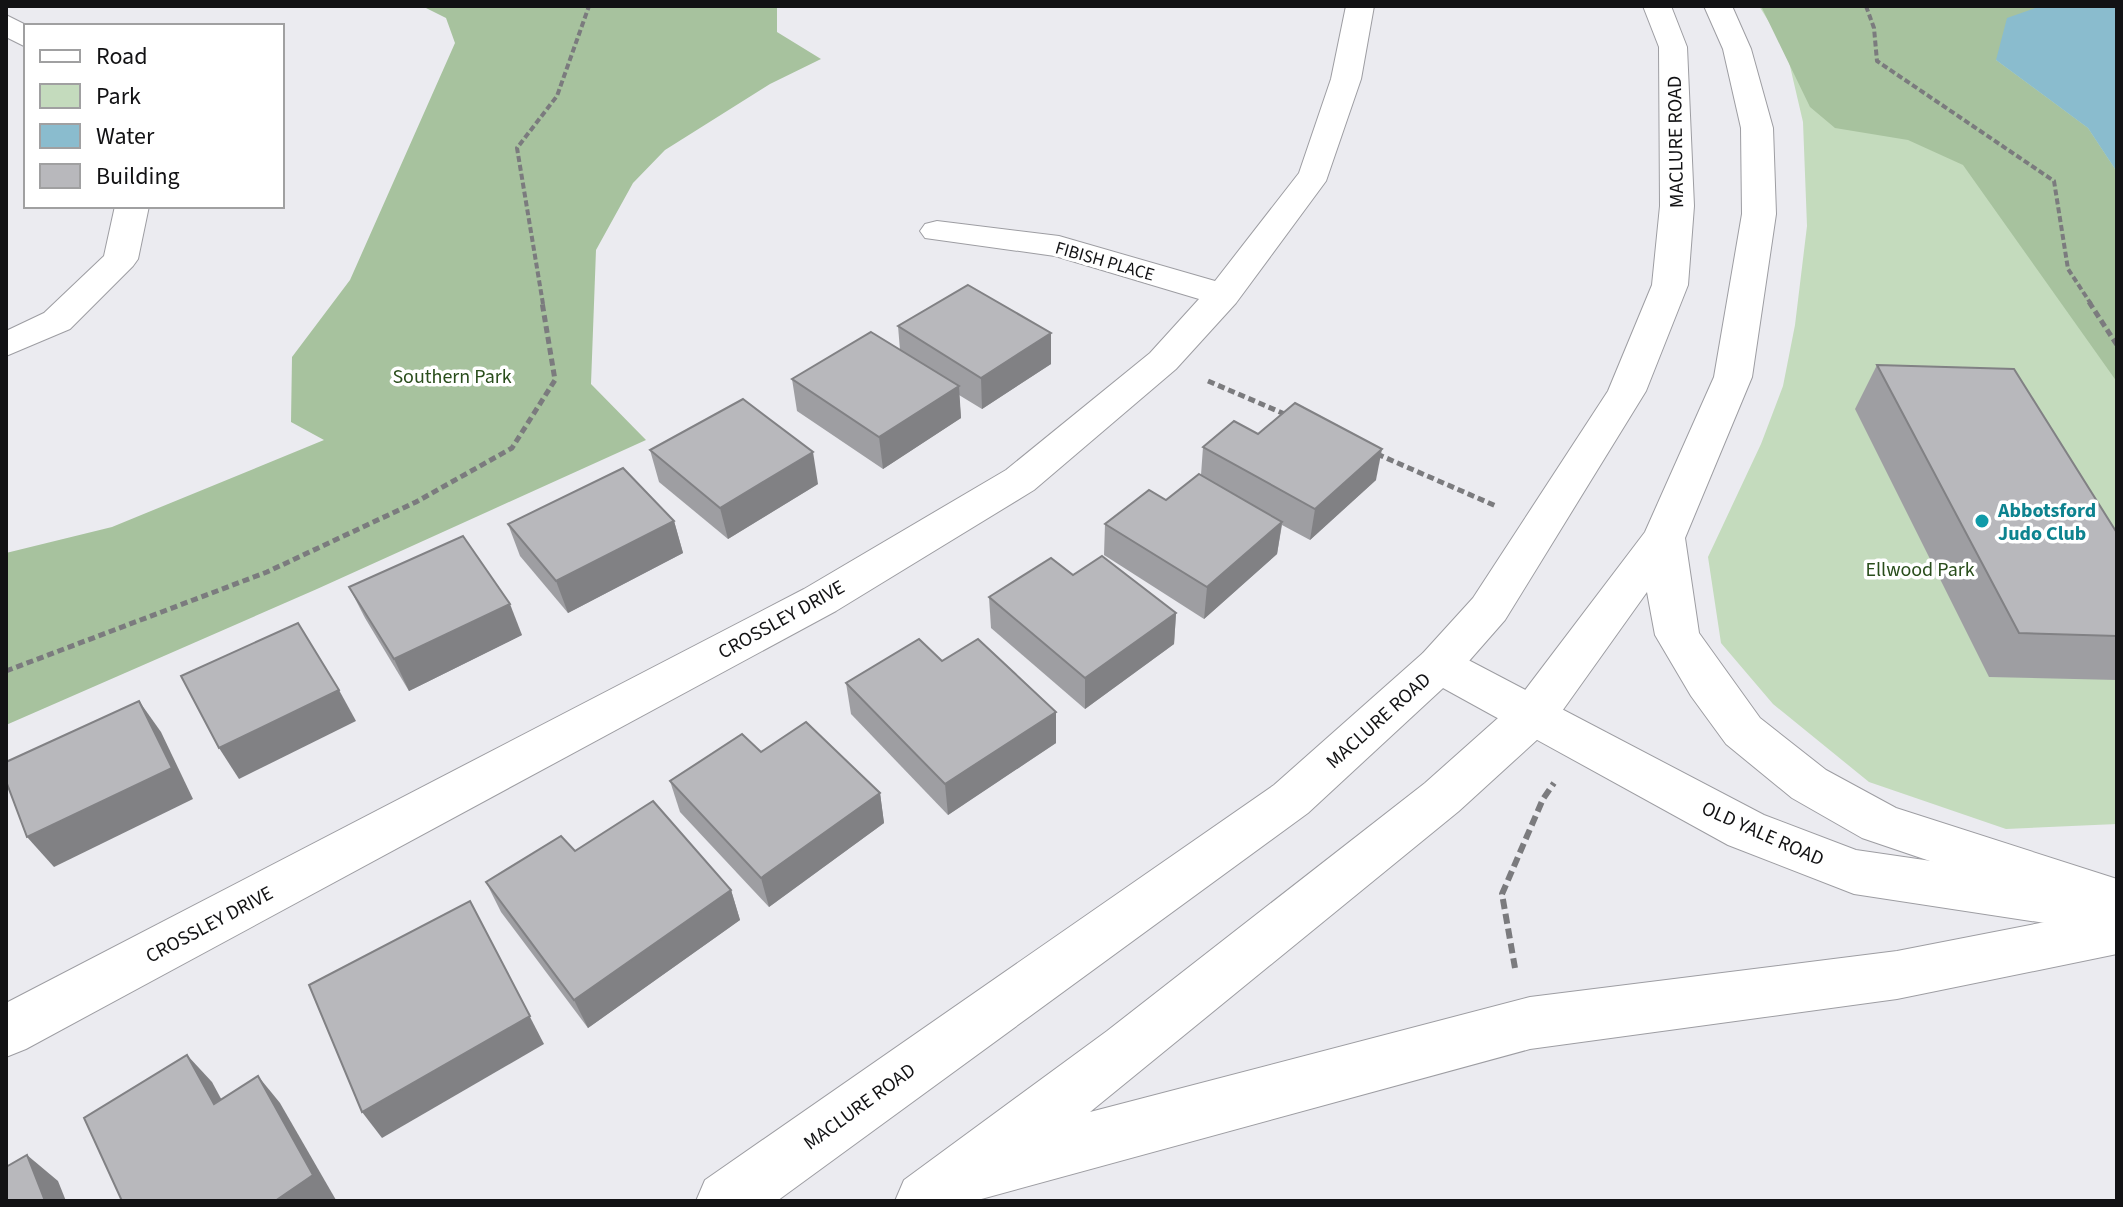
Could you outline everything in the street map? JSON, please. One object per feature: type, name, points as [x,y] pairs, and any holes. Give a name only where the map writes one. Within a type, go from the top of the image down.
[{"type":"main road","name":"CROSSLEY DRIVE","points":[[6,1031],[820,600],[1020,480],[1163,361],[1223,295],[1315,174],[1346,79],[1360,6]]},
{"type":"main road","name":"MACLURE ROAD","points":[[726,1201],[1291,799],[1439,665],[1489,609],[1627,391],[1670,285],[1677,206],[1673,47],[1657,6]]},
{"type":"main road","points":[[942,1188],[1127,1050],[1442,797],[1533,715],[1664,538],[1733,377],[1759,214],[1757,128],[1737,49],[1718,6]]},
{"type":"main road","points":[[6,23],[24,36]]},
{"type":"main road","points":[[6,345],[57,321],[121,259],[132,208]]},
{"type":"main road","name":"FIBISH PLACE","points":[[937,231],[1059,246],[1223,295]]},
{"type":"main road","points":[[1664,538],[1670,601],[1677,635],[1707,683],[1743,731],[1798,775],[1880,823],[2117,902]]},
{"type":"main road","name":"OLD YALE ROAD","points":[[1439,665],[1746,830],[1854,872],[2117,911]]},
{"type":"main road","points":[[942,1188],[1530,1023],[1897,975],[2117,931]]},
{"type":"path","points":[[6,671],[267,572],[416,502],[512,448],[555,380],[517,148],[557,96],[589,6]]},
{"type":"path","points":[[1866,6],[1874,28],[1877,61],[2054,181],[2068,269],[2117,345]]},
{"type":"path","points":[[1163,361],[1288,416]]},
{"type":"path","points":[[1373,452],[1506,511]]},
{"type":"path","points":[[1530,1023],[1514,967],[1502,894],[1543,799],[1581,741]]},
{"type":"green space","name":"Southern Park","points":[[422,6],[777,6],[777,32],[821,59],[770,84],[665,150],[633,183],[596,250],[591,384],[646,440],[6,725],[6,553],[112,527],[324,440],[291,422],[292,357],[350,280],[455,43],[446,18]]},
{"type":"green space","name":"Ellwood Park","points":[[1759,6],[2117,6],[2117,824],[2006,829],[1869,782],[1773,704],[1721,643],[1708,557],[1761,444],[1783,386],[1795,325],[1807,226],[1803,122],[1786,49]]},
{"type":"green space","points":[[1761,6],[2087,6],[2038,7],[1996,60],[2088,128],[2117,172],[2117,382],[1963,165],[1908,140],[1835,128],[1810,107]]},
{"type":"water","points":[[2038,7],[2117,7],[2117,172],[2088,128],[1996,60],[2007,18]]},
{"type":"building","points":[[968,285],[1051,333],[981,378],[898,326]]},
{"type":"building","points":[[871,332],[959,386],[879,437],[792,379]]},
{"type":"building","points":[[1877,365],[2014,369],[2117,533],[2117,636],[2019,633]]},
{"type":"building","points":[[743,399],[813,452],[720,508],[650,450]]},
{"type":"building","points":[[1295,403],[1382,449],[1315,509],[1203,447],[1234,421],[1258,434]]},
{"type":"building","points":[[623,468],[674,521],[556,581],[508,524]]},
{"type":"building","points":[[1199,474],[1282,522],[1207,587],[1105,524],[1149,490],[1166,500]]},
{"type":"building","points":[[463,536],[510,604],[394,659],[349,587]]},
{"type":"building","points":[[1102,556],[1176,613],[1085,678],[989,597],[1051,558],[1073,575]]},
{"type":"building","points":[[298,623],[339,690],[219,748],[181,676]]},
{"type":"building","points":[[919,639],[942,661],[978,639],[1056,712],[945,784],[846,683]]},
{"type":"building","points":[[139,701],[172,768],[27,837],[6,781],[6,762]]},
{"type":"building","points":[[806,722],[880,793],[761,878],[670,781],[742,734],[761,752]]},
{"type":"building","points":[[653,801],[731,890],[574,1000],[486,882],[561,836],[575,851]]},
{"type":"building","points":[[470,901],[530,1016],[362,1112],[309,985]]},
{"type":"building","points":[[187,1055],[214,1104],[258,1076],[313,1175],[275,1201],[122,1201],[84,1118]]},
{"type":"building","points":[[27,1155],[45,1201],[6,1201],[6,1167]]},
{"type":"place","name":"Abbotsford Judo Club","points":[[1982,521]]}]
